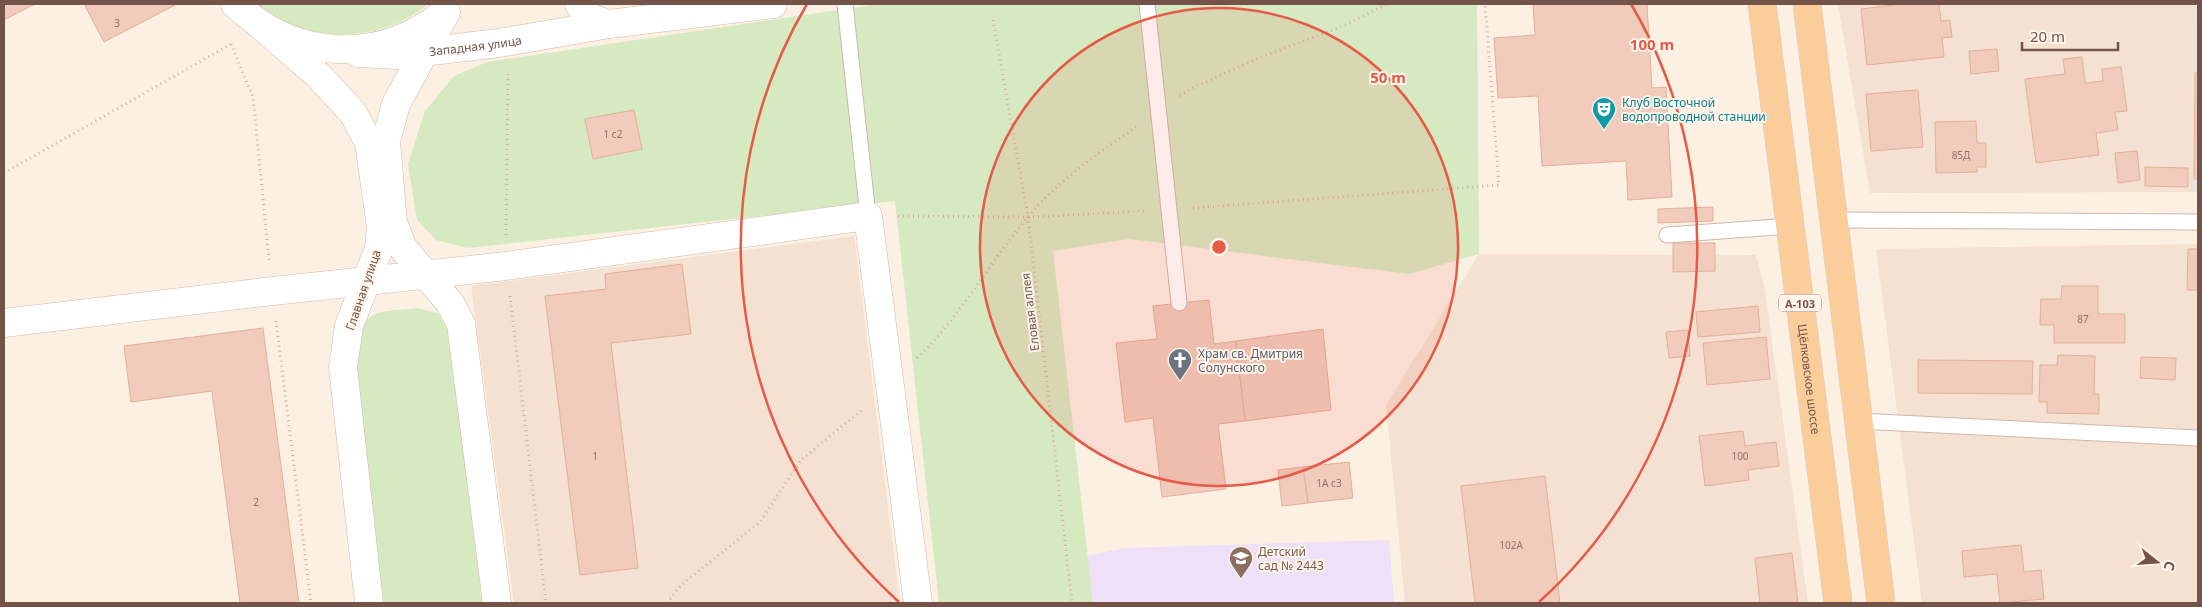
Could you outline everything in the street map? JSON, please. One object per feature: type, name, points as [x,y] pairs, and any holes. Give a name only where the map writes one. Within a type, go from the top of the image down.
[{"type":"main road","name":"Щёлковское шоссе","points":[[1762,4],[1838,603]]},
{"type":"main road","points":[[1806,4],[1881,603]]},
{"type":"street","points":[[235,4],[257,22],[296,42],[338,50],[367,48],[395,41],[422,29],[450,8]]},
{"type":"street","points":[[579,4],[590,18],[609,24]]},
{"type":"street","name":"Западная улица","points":[[338,50],[396,55],[425,52],[499,43],[609,24],[773,4]]},
{"type":"street","points":[[450,8],[396,104],[386,141],[393,222],[403,248],[450,303],[461,324],[497,603]]},
{"type":"street","name":"Главная улица","points":[[257,22],[325,82],[353,113],[369,143],[380,227],[379,248],[349,326],[343,367],[369,603]]},
{"type":"street","points":[[4,323],[367,281],[427,276],[868,216],[918,603]]},
{"type":"lane","points":[[845,4],[868,216]]},
{"type":"lane","points":[[1147,4],[1179,304]]},
{"type":"lane","points":[[1834,220],[2198,222]]},
{"type":"lane","points":[[1667,235],[1791,226]]},
{"type":"lane","points":[[1858,420],[2197,438]]},
{"type":"path","points":[[667,603],[681,585],[760,522],[800,460],[867,406],[921,355],[972,295],[1028,217],[1063,180],[1192,88],[1259,58],[1343,26],[1387,4]]},
{"type":"path","points":[[868,216],[1028,217],[1169,210],[1500,185],[1485,4]]},
{"type":"path","name":"Еловая аллея","points":[[993,20],[1028,217],[1072,603]]},
{"type":"path","points":[[4,173],[231,44],[227,36]]},
{"type":"path","points":[[508,70],[506,266],[546,603]]},
{"type":"shaded area","points":[[1838,4],[2193,4],[2192,192],[1870,193]]},
{"type":"shaded area","points":[[2193,4],[2198,4],[2198,192],[2192,192]]},
{"type":"shaded area","points":[[854,236],[900,603],[514,603],[471,286]]},
{"type":"shaded area","points":[[2198,244],[2198,603],[1922,603],[1876,249]]},
{"type":"shaded area","points":[[1479,254],[1756,255],[1765,290],[1808,603],[1405,603],[1386,405]]},
{"type":"shaded area","name":"Детский сад № 2443","points":[[1389,540],[1394,603],[1093,603],[1087,556],[1125,548]]},
{"type":"green space","points":[[256,4],[428,4],[409,17],[388,27],[365,33],[342,34],[296,27],[275,17]]},
{"type":"green space","points":[[879,4],[1477,4],[1479,254],[1409,274],[1129,239],[1053,251],[1093,603],[939,603],[895,201],[468,248],[436,240],[417,220],[408,164],[425,111],[454,76],[487,62]]},
{"type":"green space","points":[[417,308],[438,313],[449,332],[482,603],[383,603],[353,343],[358,331],[370,317],[385,311]]},
{"type":"building","points":[[4,4],[35,4],[4,20]]},
{"type":"building","points":[[84,4],[177,4],[104,42]]},
{"type":"building","name":"Клуб Восточной водопроводной станции","points":[[1533,4],[1647,4],[1652,88],[1666,87],[1672,197],[1628,200],[1626,161],[1542,166],[1538,96],[1498,98],[1494,38],[1535,35]]},
{"type":"building","points":[[1902,4],[1939,4],[1941,21],[1950,20],[1952,37],[1942,38],[1944,57],[1867,65],[1861,9]]},
{"type":"building","points":[[1997,49],[1999,71],[1971,74],[1969,51]]},
{"type":"building","points":[[2082,57],[2085,83],[2103,81],[2102,69],[2121,67],[2127,111],[2115,112],[2118,130],[2096,133],[2099,155],[2036,163],[2025,79],[2065,74],[2063,59]]},
{"type":"building","points":[[2195,73],[2198,73],[2198,179],[2194,179]]},
{"type":"building","points":[[1918,90],[1923,147],[1871,151],[1866,94]]},
{"type":"building","points":[[634,110],[642,149],[593,159],[585,119]]},
{"type":"building","points":[[1976,121],[1977,143],[1986,143],[1986,167],[1977,167],[1977,172],[1936,173],[1935,122]]},
{"type":"building","points":[[2137,151],[2140,180],[2118,183],[2115,153]]},
{"type":"building","points":[[2145,167],[2188,168],[2188,187],[2145,186]]},
{"type":"building","points":[[1713,207],[1713,221],[1658,223],[1658,209]]},
{"type":"building","points":[[1673,243],[1715,243],[1715,271],[1673,272]]},
{"type":"building","points":[[2188,249],[2198,249],[2198,290],[2187,290]]},
{"type":"building","points":[[682,264],[691,334],[611,343],[638,568],[580,575],[545,296],[606,289],[605,274]]},
{"type":"building","points":[[2062,286],[2098,286],[2098,314],[2125,314],[2125,343],[2054,343],[2054,325],[2040,325],[2041,299],[2061,299]]},
{"type":"building","name":"Храм св. Дмитрия Солунского","points":[[1209,300],[1214,344],[1236,341],[1245,421],[1218,424],[1226,489],[1162,497],[1153,418],[1125,422],[1116,343],[1157,339],[1153,306]]},
{"type":"building","points":[[1758,306],[1760,332],[1698,337],[1696,312]]},
{"type":"building","points":[[263,328],[299,603],[240,603],[212,391],[131,402],[124,346]]},
{"type":"building","points":[[1323,329],[1331,410],[1245,421],[1236,341]]},
{"type":"building","points":[[1688,330],[1690,356],[1669,358],[1666,332]]},
{"type":"building","points":[[1766,337],[1770,379],[1707,385],[1703,343]]},
{"type":"building","points":[[2058,355],[2095,356],[2094,394],[2099,394],[2099,414],[2047,413],[2047,402],[2039,402],[2040,365],[2057,365]]},
{"type":"building","points":[[2141,357],[2176,358],[2175,380],[2140,378]]},
{"type":"building","points":[[1918,360],[2033,361],[2032,394],[1918,393]]},
{"type":"building","points":[[1743,431],[1745,446],[1776,442],[1779,466],[1748,470],[1749,480],[1705,486],[1699,436]]},
{"type":"building","points":[[1349,462],[1353,498],[1308,503],[1303,467]]},
{"type":"building","points":[[1303,467],[1308,503],[1282,506],[1278,470]]},
{"type":"building","points":[[1545,476],[1560,603],[1475,603],[1461,486]]},
{"type":"building","points":[[2021,545],[2024,572],[2041,570],[2044,599],[2000,603],[1997,574],[1964,577],[1962,551]]},
{"type":"building","points":[[1792,553],[1798,603],[1760,603],[1755,558]]},
{"type":"place","name":"Клуб Восточной водопроводной станции","points":[[1604,130]]},
{"type":"place","name":"Храм св. Дмитрия Солунского","points":[[1180,381]]},
{"type":"place","name":"Детский сад № 2443","points":[[1241,579]]}]
